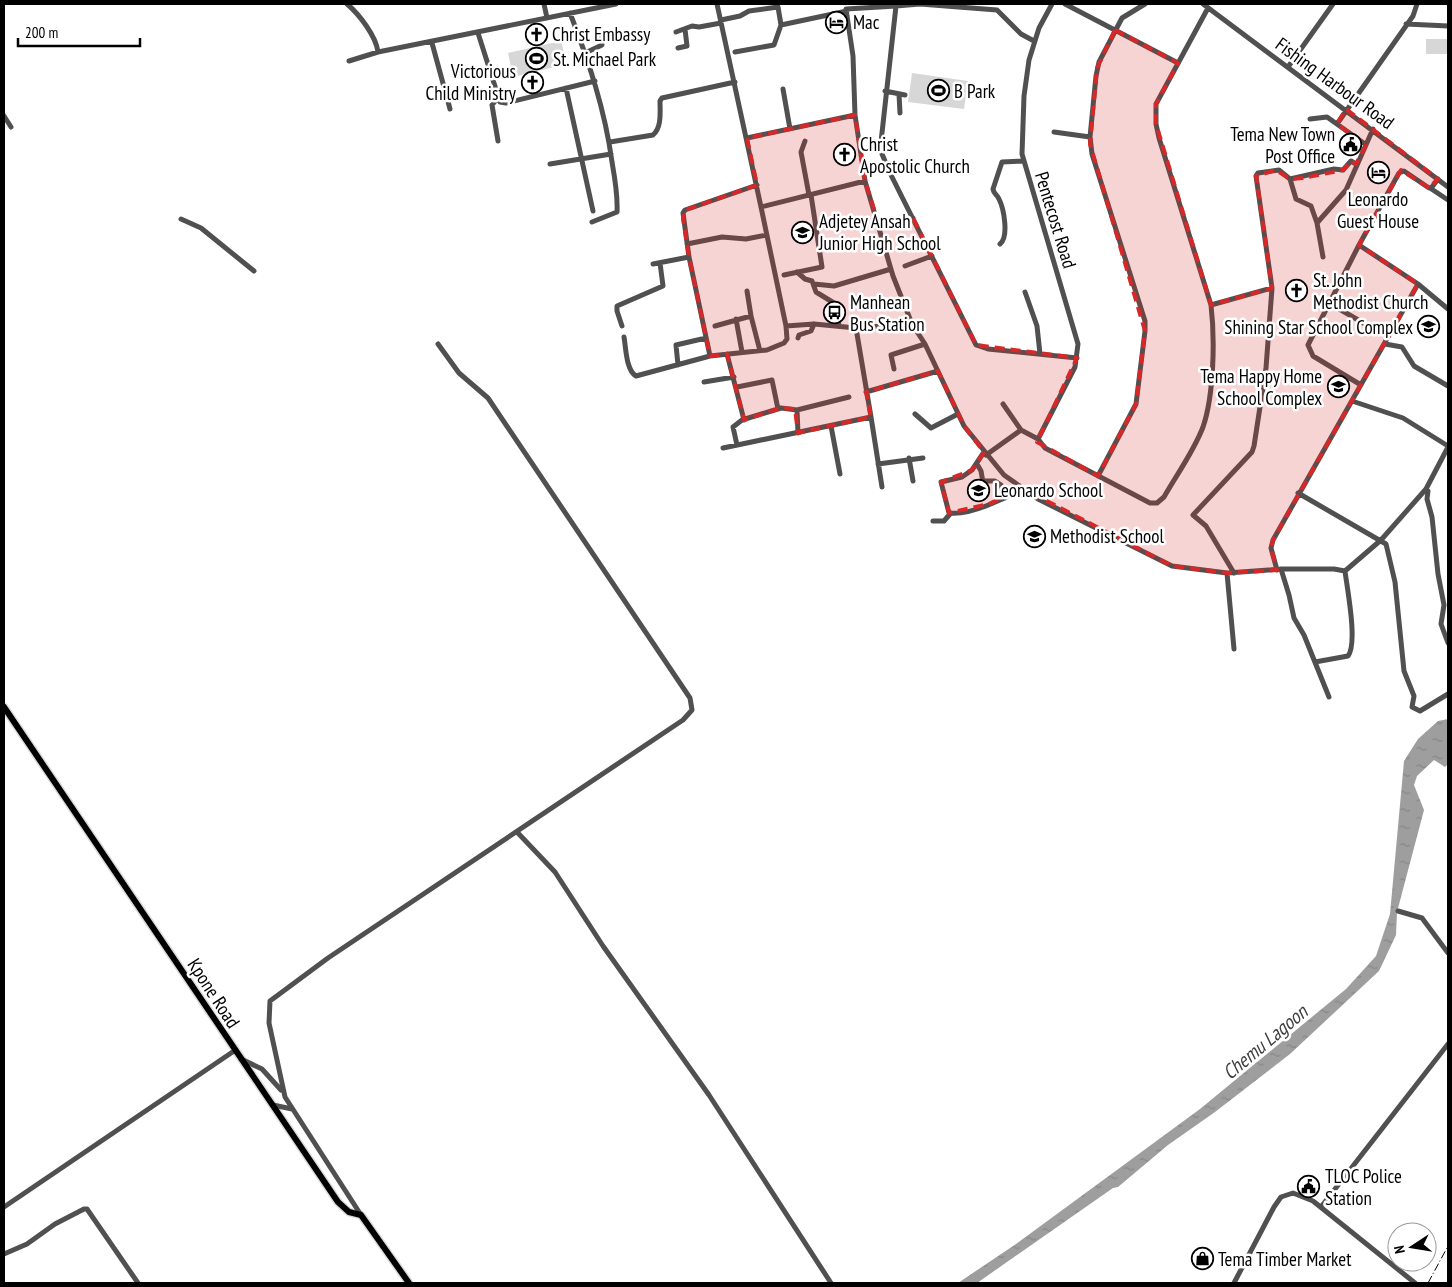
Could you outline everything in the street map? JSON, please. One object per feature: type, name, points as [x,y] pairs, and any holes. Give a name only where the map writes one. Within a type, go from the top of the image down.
[{"type":"main road","name":"Kpone Road","points":[[4,706],[234,1052],[338,1202],[349,1212],[362,1215],[409,1283]]},
{"type":"street","points":[[347,4],[356,12],[365,25],[377,46],[378,52]]},
{"type":"street","points":[[544,4],[547,18]]},
{"type":"street","points":[[349,61],[378,52],[432,43],[616,4]]},
{"type":"street","points":[[624,337],[629,365],[636,376],[710,356],[760,351],[784,343],[788,337],[718,4]]},
{"type":"street","points":[[782,25],[846,8],[920,4],[997,10],[1021,34],[1034,41]]},
{"type":"street","name":"Pentecost Road","points":[[1038,439],[1072,375],[1077,358],[1076,336],[1024,161],[1022,139],[1026,77],[1034,41],[1052,4]]},
{"type":"street","points":[[1065,4],[1178,63]]},
{"type":"street","points":[[1098,476],[1136,404],[1145,321],[1092,154],[1090,137],[1098,68],[1122,18],[1145,4]]},
{"type":"street","name":"Fishing Harbour Road","points":[[1203,4],[1373,129],[1448,187]]},
{"type":"street","points":[[1288,67],[1333,4]]},
{"type":"street","points":[[1336,124],[1413,16],[1417,4]]},
{"type":"street","points":[[896,6],[880,148],[976,345],[988,349],[1077,358]]},
{"type":"street","points":[[676,32],[694,25],[699,27],[721,22],[749,11],[778,7],[782,25],[775,45],[735,52]]},
{"type":"street","points":[[846,8],[853,56],[855,115],[865,182],[892,269],[912,324],[925,344],[964,426],[1004,475],[1022,488],[1085,524],[1130,543],[1172,566],[1227,573],[1334,569],[1345,571]]},
{"type":"street","points":[[1003,404],[1021,430],[1038,439],[1045,448],[1150,503],[1157,503],[1164,497],[1204,425],[1212,366],[1213,327],[1211,305],[1156,124],[1156,104],[1208,8]]},
{"type":"street","points":[[570,13],[594,81],[610,142],[618,199],[617,212],[592,222]]},
{"type":"street","points":[[1406,24],[1448,26]]},
{"type":"street","points":[[678,48],[687,46],[684,29]]},
{"type":"street","points":[[478,33],[497,99],[506,103],[594,81]]},
{"type":"street","points":[[585,53],[602,45],[601,35]]},
{"type":"street","points":[[432,43],[450,109]]},
{"type":"street","points":[[610,142],[656,133],[662,98],[735,82]]},
{"type":"street","points":[[566,88],[593,211]]},
{"type":"street","points":[[783,90],[790,129]]},
{"type":"street","points":[[885,91],[902,94],[900,113]]},
{"type":"street","points":[[497,99],[492,105],[498,141]]},
{"type":"street","points":[[747,138],[855,115]]},
{"type":"street","points":[[4,116],[10,127]]},
{"type":"street","points":[[1310,119],[1325,117],[1365,144]]},
{"type":"street","points":[[1317,223],[1346,190],[1373,129]]},
{"type":"street","points":[[1054,132],[1090,137]]},
{"type":"street","points":[[784,275],[822,267],[801,152],[805,141]]},
{"type":"street","points":[[550,164],[611,154]]},
{"type":"street","points":[[1000,244],[1005,240],[1006,233],[999,198],[993,189],[1002,162],[1024,161]]},
{"type":"street","points":[[1290,179],[1334,169],[1343,170],[1351,161],[1356,164]]},
{"type":"street","points":[[1234,573],[1206,526],[1192,515],[1252,452],[1254,446],[1266,368],[1272,288],[1256,176],[1259,172],[1276,170],[1290,179],[1296,199],[1312,206],[1324,256]]},
{"type":"street","points":[[1361,384],[1313,356],[1308,348],[1308,342],[1399,173],[1404,171],[1448,200]]},
{"type":"street","points":[[1430,188],[1438,179]]},
{"type":"street","points":[[761,207],[865,182]]},
{"type":"street","points":[[710,356],[689,257],[683,218],[685,210],[757,185]]},
{"type":"street","points":[[880,227],[913,218]]},
{"type":"street","points":[[181,219],[201,228],[254,271]]},
{"type":"street","points":[[687,244],[722,237],[746,239],[767,235]]},
{"type":"street","points":[[1359,246],[1418,284],[1448,309]]},
{"type":"street","points":[[905,266],[932,256]]},
{"type":"street","points":[[653,264],[689,257]]},
{"type":"street","points":[[622,326],[617,306],[663,286],[660,263]]},
{"type":"street","points":[[797,272],[814,284],[834,286],[892,269]]},
{"type":"street","points":[[814,284],[818,293],[836,306],[839,325]]},
{"type":"street","points":[[1329,698],[1304,634],[1294,618],[1289,595],[1271,548],[1273,540],[1298,493],[1418,284]]},
{"type":"street","points":[[1211,305],[1272,288]]},
{"type":"street","points":[[747,291],[760,351]]},
{"type":"street","points":[[1025,292],[1037,326],[1040,354]]},
{"type":"street","points":[[1329,303],[1365,324],[1391,333]]},
{"type":"street","points":[[715,326],[736,318],[751,316]]},
{"type":"street","points":[[736,318],[742,352]]},
{"type":"street","points":[[786,326],[814,324],[856,328],[912,324]]},
{"type":"street","points":[[798,338],[799,335],[811,331],[814,324]]},
{"type":"street","points":[[856,328],[882,487]]},
{"type":"street","points":[[678,365],[676,345],[706,338]]},
{"type":"street","points":[[283,1092],[269,1023],[268,1009],[273,997],[684,720],[692,710],[691,701],[488,398],[459,373],[438,344]]},
{"type":"street","points":[[894,370],[891,355],[925,344]]},
{"type":"street","points":[[1385,344],[1402,347],[1414,366],[1448,386]]},
{"type":"street","points":[[727,354],[744,420]]},
{"type":"street","points":[[866,392],[938,371]]},
{"type":"street","points":[[704,382],[734,377]]},
{"type":"street","points":[[737,387],[772,380],[778,409]]},
{"type":"street","points":[[737,445],[733,427],[744,420],[778,409],[797,410],[801,407],[849,397]]},
{"type":"street","points":[[1345,571],[1381,540],[1426,489],[1448,446],[1403,418],[1395,417],[1352,401]]},
{"type":"street","points":[[797,410],[798,433]]},
{"type":"street","points":[[916,414],[931,428],[958,414]]},
{"type":"street","points":[[723,448],[872,417]]},
{"type":"street","points":[[831,426],[840,474]]},
{"type":"street","points":[[950,514],[941,482],[962,477],[985,453],[1021,430]]},
{"type":"street","points":[[878,464],[909,458],[923,458]]},
{"type":"street","points":[[909,458],[913,481]]},
{"type":"street","points":[[976,464],[983,481],[985,494]]},
{"type":"street","points":[[983,481],[995,481],[1001,484],[1005,498]]},
{"type":"street","points":[[933,521],[944,521],[950,514],[1005,498],[1022,488]]},
{"type":"street","points":[[1426,489],[1428,491],[1427,499],[1432,517],[1438,574],[1444,605],[1441,624],[1448,644]]},
{"type":"street","points":[[1298,493],[1381,540],[1388,546],[1393,567],[1404,671],[1414,696],[1412,707],[1420,711],[1448,694]]},
{"type":"street","points":[[1315,662],[1348,656],[1351,651],[1353,631],[1345,571]]},
{"type":"street","points":[[1227,573],[1234,649]]},
{"type":"street","points":[[517,832],[555,872],[603,946],[714,1101],[831,1283]]},
{"type":"street","points":[[1398,911],[1422,918],[1448,953]]},
{"type":"street","points":[[1321,1207],[1448,1044]]},
{"type":"street","points":[[4,1207],[234,1052]]},
{"type":"street","points":[[240,1059],[262,1069],[283,1092],[292,1109],[362,1215]]},
{"type":"street","points":[[270,1104],[292,1109]]},
{"type":"street","points":[[1234,1283],[1274,1207],[1282,1197],[1293,1192],[1300,1194],[1321,1207],[1414,1283]]},
{"type":"street","points":[[4,1254],[27,1244],[55,1224],[87,1209],[138,1283]]},
{"type":"highlighted area","points":[[1115,30],[1178,63],[1156,104],[1156,124],[1211,305],[1272,288],[1256,176],[1276,170],[1290,179],[1303,178],[1343,170],[1351,161],[1356,164],[1366,145],[1337,124],[1346,109],[1438,179],[1429,188],[1401,170],[1359,245],[1418,284],[1273,540],[1271,548],[1277,570],[1227,573],[1172,566],[1022,488],[989,504],[949,513],[941,482],[972,470],[984,452],[964,426],[938,371],[866,392],[871,417],[798,433],[795,409],[781,408],[744,420],[727,354],[710,356],[689,257],[683,218],[685,210],[757,185],[747,138],[855,115],[865,181],[880,228],[913,218],[976,345],[1077,358],[1037,442],[1098,476],[1136,404],[1145,331],[1090,144],[1097,68]]},
{"type":"shaded area","points":[[1426,39],[1448,39],[1448,54],[1426,54]]},
{"type":"shaded area","name":"St. Michael Park","points":[[561,41],[567,64],[513,77],[508,53]]},
{"type":"shaded area","name":"B Park","points":[[912,73],[968,81],[964,109],[908,102]]},
{"type":"water","points":[[1448,719],[1448,764],[1445,767],[1434,760],[1417,776],[1414,785],[1424,810],[1397,912],[1396,935],[1379,971],[1290,1054],[1215,1112],[1168,1145],[1118,1187],[1113,1188],[977,1283],[958,1283],[1016,1244],[1200,1109],[1346,989],[1376,956],[1390,914],[1404,761],[1418,739],[1438,721]]},
{"type":"railway","points":[[1428,1283],[1448,1246]]},
{"type":"place","name":"Mac","points":[[837,22]]},
{"type":"place","name":"Christ Embassy","points":[[536,34]]},
{"type":"place","name":"St. Michael Park","points":[[537,59]]},
{"type":"place","name":"Victorious Child Ministry","points":[[532,82]]},
{"type":"place","name":"B Park","points":[[938,91]]},
{"type":"place","name":"Tema New Town Post Office","points":[[1351,145]]},
{"type":"place","name":"Christ Apostolic Church","points":[[844,155]]},
{"type":"place","name":"Leonardo Guest House","points":[[1378,173]]},
{"type":"place","name":"Adjetey Ansah Junior High School","points":[[803,232]]},
{"type":"place","name":"St. John Methodist Church","points":[[1297,291]]},
{"type":"place","name":"Manhean Bus Station","points":[[834,313]]},
{"type":"place","name":"Shining Star School Complex","points":[[1429,327]]},
{"type":"place","name":"Tema Happy Home School Complex","points":[[1338,387]]},
{"type":"place","name":"Leonardo School","points":[[978,490]]},
{"type":"place","name":"Methodist School","points":[[1034,536]]},
{"type":"place","name":"TLOC Police Station","points":[[1309,1187]]},
{"type":"place","name":"Tema Timber Market","points":[[1202,1259]]},
{"type":"water label","name":"Chemu Lagoon","points":[[1265,1042]]}]
